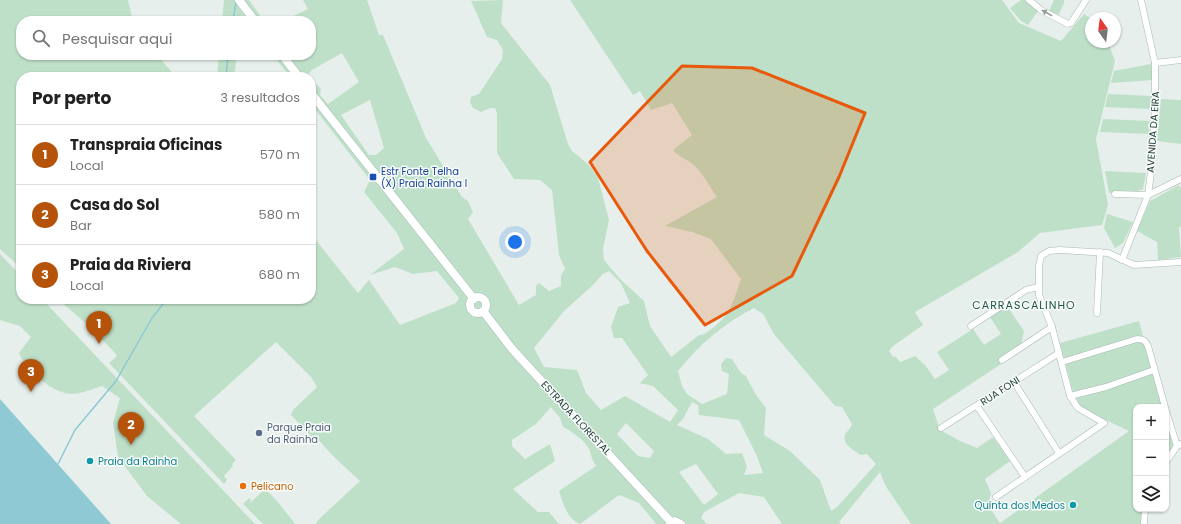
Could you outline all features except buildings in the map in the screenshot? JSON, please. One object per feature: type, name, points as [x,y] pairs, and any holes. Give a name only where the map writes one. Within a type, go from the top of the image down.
[{"type":"main road","points":[[240,2],[251,16]]},
{"type":"main road","points":[[286,60],[295,72]]},
{"type":"main road","name":"ESTRADA FLORESTAL","points":[[316,99],[474,299],[471,308],[479,313],[483,311],[513,350],[670,523]]},
{"type":"main road","points":[[670,523],[675,521],[681,524]]},
{"type":"street","points":[[1029,0],[1041,10],[1066,24],[1071,23],[1086,0]]},
{"type":"street","name":"AVENIDA DA EIRA","points":[[1122,260],[1148,195],[1155,107],[1156,63],[1141,0]]},
{"type":"street","points":[[1156,63],[1181,60]]},
{"type":"street","points":[[1115,194],[1148,195],[1181,180]]},
{"type":"street","points":[[996,497],[1104,423],[1078,408],[1070,396],[1052,327],[1042,303],[1038,287],[1039,261],[1044,253],[1060,250],[1100,252],[1134,265],[1141,266],[1181,262]]},
{"type":"street","points":[[1097,313],[1100,252]]},
{"type":"street","points":[[971,326],[1026,290],[1038,287]]},
{"type":"street","points":[[1002,360],[1052,327]]},
{"type":"street","points":[[1062,362],[1136,339],[1146,341],[1164,404]]},
{"type":"street","name":"RUA FONI","points":[[941,428],[1059,353]]},
{"type":"street","points":[[1070,396],[1106,387],[1154,370]]},
{"type":"street","points":[[1014,382],[1060,453]]},
{"type":"street","points":[[977,406],[1025,477]]},
{"type":"street","points":[[1169,419],[1179,445],[1169,458]]},
{"type":"street","points":[[1144,512],[1144,524]]},
{"type":"highlighted area","points":[[682,66],[752,68],[865,113],[839,177],[792,276],[705,325],[647,251],[590,162]]},
{"type":"green space","points":[[0,0],[128,0],[132,16],[16,16],[16,60],[161,60],[172,72],[16,72],[16,263],[0,249]]},
{"type":"green space","points":[[224,0],[249,0],[260,16],[242,16],[222,16]]},
{"type":"green space","points":[[303,0],[367,0],[379,35],[383,35],[426,138],[462,197],[468,201],[473,212],[468,219],[519,305],[536,295],[536,285],[539,283],[549,291],[561,286],[561,275],[565,269],[559,255],[552,190],[540,180],[514,179],[497,153],[497,113],[495,108],[490,108],[481,112],[473,108],[470,102],[471,97],[479,94],[502,59],[503,50],[497,40],[487,37],[471,1],[503,0],[501,23],[550,85],[568,144],[572,151],[589,165],[598,178],[609,220],[603,249],[604,260],[620,279],[644,301],[650,326],[671,357],[699,335],[704,334],[717,325],[723,319],[730,308],[741,279],[711,239],[692,232],[665,226],[717,197],[695,166],[673,150],[692,135],[672,103],[651,110],[640,91],[633,95],[570,0],[1002,0],[1019,23],[1061,41],[1084,14],[1085,48],[1110,48],[1115,61],[1096,139],[1108,205],[1102,225],[1040,233],[1018,252],[915,312],[923,325],[893,346],[889,351],[893,357],[895,356],[900,362],[915,356],[925,365],[935,379],[949,370],[937,352],[973,329],[984,345],[1001,334],[990,317],[1007,306],[1024,331],[1021,345],[1000,358],[1001,364],[933,409],[940,430],[977,448],[993,437],[1010,461],[985,479],[991,493],[988,505],[1000,523],[1129,431],[1080,408],[1076,403],[1060,343],[1139,321],[1161,404],[1133,404],[1133,512],[1142,512],[1141,524],[911,524],[885,485],[880,472],[839,522],[841,524],[782,524],[764,497],[739,493],[704,512],[701,518],[707,524],[656,524],[639,503],[619,495],[580,524],[569,515],[559,491],[596,466],[586,444],[575,434],[563,427],[560,418],[551,407],[536,424],[512,440],[512,446],[525,459],[550,444],[555,461],[513,489],[538,512],[549,512],[559,524],[316,524],[318,520],[360,481],[333,456],[315,436],[312,437],[291,415],[293,410],[317,387],[311,377],[276,342],[194,416],[236,460],[224,476],[227,480],[224,484],[109,363],[117,356],[115,353],[90,327],[64,304],[316,304],[316,240],[358,293],[369,280],[400,325],[456,303],[459,298],[437,271],[413,274],[395,267],[370,275],[404,249],[397,233],[364,192],[370,180],[316,110],[316,84],[321,89],[320,95],[328,104],[359,82],[342,53],[310,72],[286,72],[277,60],[316,60],[316,16],[293,16],[308,9]],"holes":[[[370,100],[384,148],[376,155],[369,155],[341,115]],[[609,271],[621,283],[630,303],[618,307],[611,327],[614,338],[622,338],[648,375],[640,383],[653,386],[678,410],[670,422],[625,396],[601,410],[586,393],[577,370],[544,367],[534,348],[564,311],[603,274]],[[754,308],[763,314],[774,334],[835,406],[842,407],[852,424],[845,435],[845,442],[847,445],[861,455],[867,454],[876,464],[837,507],[831,511],[820,480],[790,451],[764,435],[766,408],[756,395],[746,376],[741,373],[732,359],[726,358],[721,364],[722,371],[729,374],[727,394],[702,404],[687,394],[682,386],[678,371],[695,352],[722,328]],[[692,402],[698,405],[699,415],[739,420],[756,454],[763,473],[744,475],[747,467],[742,453],[726,454],[708,439],[677,425],[683,419]],[[626,423],[654,451],[650,458],[638,456],[617,434]],[[696,464],[718,494],[704,505],[679,472]]]},
{"type":"green space","points":[[1021,0],[1025,0],[1038,11],[1028,25],[1021,21],[1010,8]]},
{"type":"green space","points":[[1054,0],[1064,0],[1058,16],[1049,11]]},
{"type":"green space","points":[[219,60],[236,60],[235,72],[217,72]]},
{"type":"green space","points":[[1151,64],[1153,80],[1111,83],[1114,71]]},
{"type":"green space","points":[[1108,94],[1152,96],[1151,109],[1105,107]]},
{"type":"green space","points":[[1161,99],[1181,100],[1181,144],[1157,141]]},
{"type":"green space","points":[[1103,119],[1150,121],[1149,134],[1100,132]]},
{"type":"green space","points":[[1105,171],[1146,173],[1143,189],[1135,192],[1109,193]]},
{"type":"green space","points":[[1179,185],[1181,189],[1181,226],[1179,228],[1181,257],[1158,260],[1157,242],[1137,231],[1150,201]]},
{"type":"green space","points":[[1107,214],[1133,222],[1123,243],[1115,248],[1104,228]]},
{"type":"green space","points":[[0,254],[16,271],[16,304],[47,304],[255,524],[181,524],[147,496],[118,457],[113,423],[120,398],[102,386],[74,394],[58,391],[51,387],[26,365],[19,353],[31,337],[20,326],[0,320]]},
{"type":"green space","points":[[1169,431],[1173,445],[1169,452]]},
{"type":"green space","points":[[265,489],[295,524],[263,524],[243,504],[249,498],[251,500],[250,503]]},
{"type":"water","points":[[0,399],[111,524],[0,524]]},
{"type":"waterway","points":[[234,16],[236,2]]},
{"type":"waterway","points":[[226,72],[228,60]]},
{"type":"waterway","points":[[58,464],[75,430],[116,381],[152,318],[163,304]]},
{"type":"place","name":"Estr Fonte Telha (X) Praia Rainha I","points":[[373,177]]},
{"type":"place","name":"Transpraia Oficinas","points":[[99,344]]},
{"type":"place","name":"Praia da Riviera","points":[[31,392]]},
{"type":"place","name":"Parque Praia da Rainha","points":[[259,433]]},
{"type":"place","name":"Casa do Sol","points":[[131,445]]},
{"type":"place","name":"Praia da Rainha","points":[[90,461]]},
{"type":"place","name":"Pelicano","points":[[243,486]]},
{"type":"place","name":"Quinta dos Medos","points":[[1073,505]]},
{"type":"district","name":"CARRASCALINHO","points":[[1024,305]]}]
